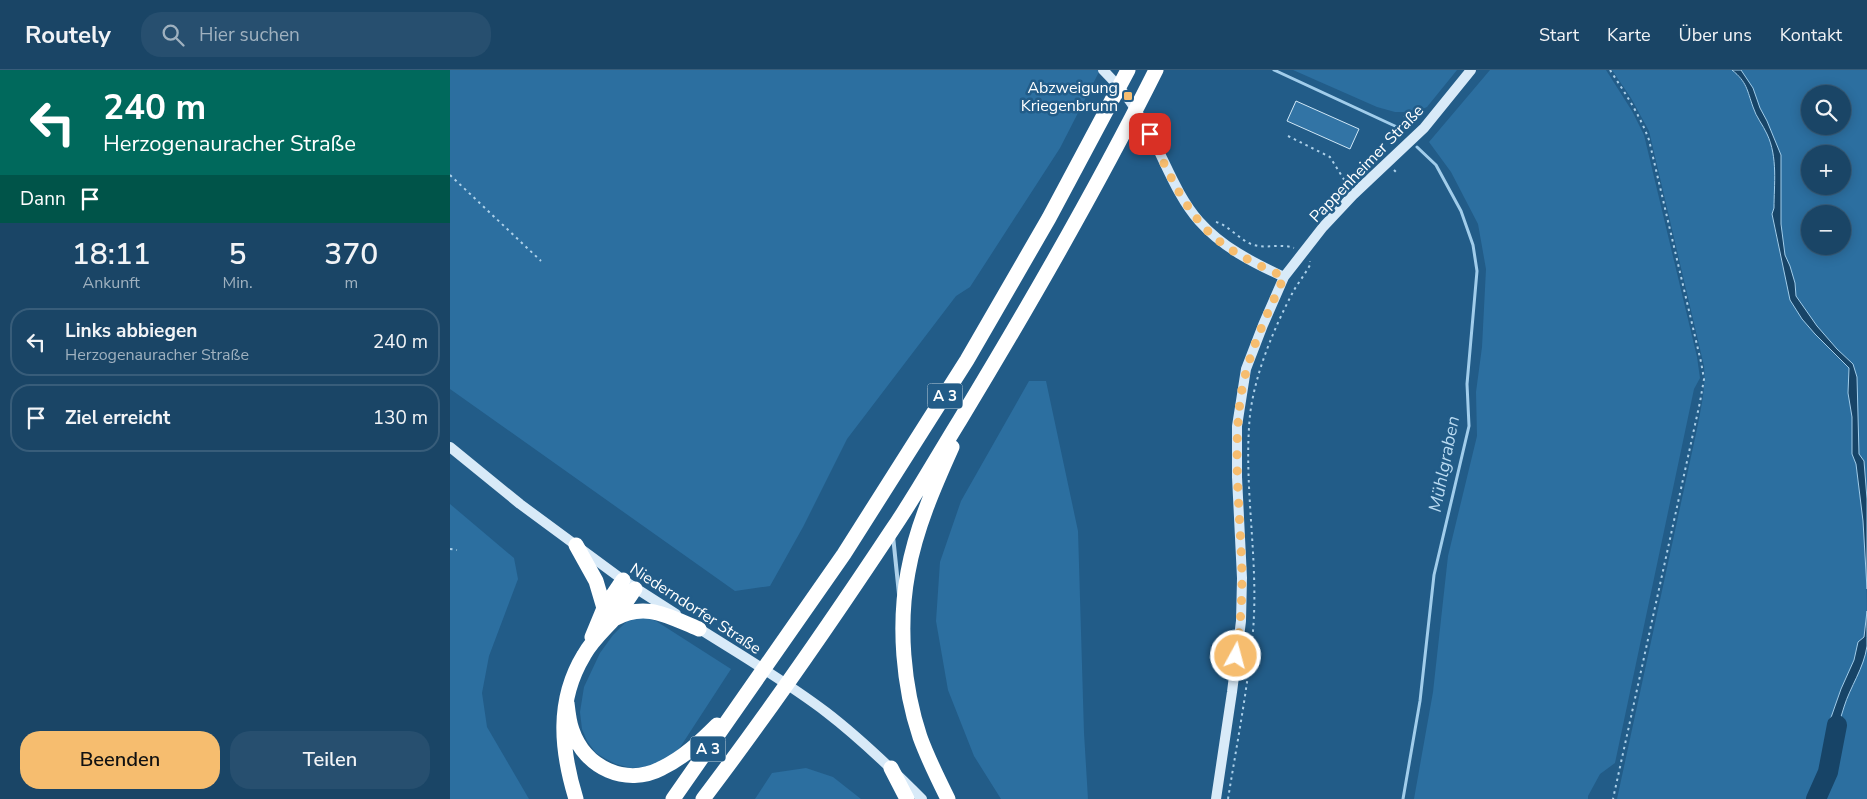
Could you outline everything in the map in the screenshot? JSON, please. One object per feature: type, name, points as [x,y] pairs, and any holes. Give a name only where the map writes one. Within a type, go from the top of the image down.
[{"type":"highway","name":"A 3","points":[[673,799],[844,554],[967,360],[1015,279],[1103,120],[1128,70]]},
{"type":"highway","name":"A 3","points":[[703,799],[793,676],[893,529],[989,372],[1094,189],[1156,70]]},
{"type":"highway","points":[[948,799],[933,769],[920,736],[912,703],[904,652],[903,616],[908,572],[918,532],[935,485],[989,372]]},
{"type":"highway","points":[[576,545],[596,581],[608,614]]},
{"type":"highway","points":[[576,799],[563,745],[563,724],[567,703],[573,679],[590,646],[608,614],[629,584]]},
{"type":"highway","points":[[608,614],[623,614],[645,610],[700,629]]},
{"type":"highway","points":[[567,703],[571,729],[586,756],[599,767],[608,771],[625,776],[633,776],[654,772],[684,755],[743,700]]},
{"type":"highway","points":[[891,768],[907,799]]},
{"type":"street","points":[[1103,70],[1128,96],[1150,134],[1180,195],[1198,220],[1222,243],[1250,261],[1284,277]]},
{"type":"street","name":"Pappenheimer Straße","points":[[1216,799],[1241,621],[1242,578],[1237,426],[1246,369],[1262,325],[1284,277],[1302,253],[1353,195],[1424,128],[1471,70]]},
{"type":"street","name":"Niederndorfer Straße","points":[[450,447],[520,504],[629,584],[804,695],[865,744],[922,799]]},
{"type":"lane","points":[[893,529],[896,583],[903,616]]},
{"type":"path","points":[[1610,70],[1628,97],[1649,140],[1704,379],[1613,799]]},
{"type":"path","points":[[1404,116],[1424,128]]},
{"type":"path","points":[[1288,136],[1330,157],[1353,195]]},
{"type":"path","points":[[450,174],[541,261]]},
{"type":"path","points":[[1198,220],[1220,223],[1252,244],[1262,246],[1286,245],[1310,258],[1310,264],[1294,291],[1273,336],[1259,374],[1250,415],[1249,470],[1255,576],[1253,630],[1228,799]]},
{"type":"path","points":[[450,549],[457,550]]},
{"type":"shaded area","points":[[450,70],[1100,70],[1060,148],[970,287],[956,296],[847,439],[803,527],[770,586],[735,591],[450,389]]},
{"type":"shaded area","points":[[1293,70],[1457,70],[1427,107],[1416,112],[1395,112],[1377,107]]},
{"type":"shaded area","points":[[1490,70],[1606,70],[1632,111],[1644,135],[1697,357],[1700,378],[1694,389],[1615,763],[1600,774],[1588,799],[1414,799],[1433,692],[1448,556],[1477,436],[1476,392],[1482,347],[1486,269],[1478,224],[1451,172],[1429,142]]},
{"type":"shaded area","points":[[1612,70],[1732,70],[1741,78],[1773,152],[1775,171],[1774,208],[1772,215],[1782,265],[1802,319],[1849,368],[1848,393],[1852,417],[1852,454],[1856,464],[1863,521],[1867,611],[1864,637],[1858,642],[1854,660],[1828,726],[1822,770],[1809,799],[1617,799],[1697,429],[1703,398],[1704,366],[1649,131],[1631,98]]},
{"type":"shaded area","points":[[1732,70],[1741,70],[1753,88],[1781,155],[1781,224],[1785,255],[1795,283],[1796,296],[1817,326],[1853,364],[1857,377],[1859,454],[1864,461],[1867,499],[1867,589],[1863,521],[1856,464],[1852,454],[1852,417],[1848,393],[1849,368],[1815,334],[1802,319],[1790,300],[1772,214],[1774,208],[1775,171],[1773,152],[1765,131],[1754,111],[1746,87],[1741,78]]},
{"type":"shaded area","points":[[1741,70],[1867,70],[1867,499],[1864,461],[1859,454],[1853,364],[1817,326],[1796,296],[1795,283],[1785,255],[1781,224],[1781,155],[1753,88]]},
{"type":"shaded area","points":[[1029,381],[1046,381],[1078,531],[1084,733],[1088,799],[1001,799],[974,756],[948,690],[936,621],[940,562],[961,501]]},
{"type":"shaded area","points":[[450,504],[514,558],[518,579],[489,656],[482,693],[487,727],[529,799],[450,799]]},
{"type":"shaded area","points":[[1867,611],[1867,646],[1863,662],[1844,707],[1816,799],[1809,799],[1822,770],[1828,726],[1854,660],[1858,642],[1864,637]]},
{"type":"shaded area","points":[[642,616],[656,621],[731,669],[677,752],[658,764],[631,768],[616,764],[596,753],[587,741],[582,729],[580,712],[584,687],[600,653],[613,635],[627,621]]},
{"type":"shaded area","points":[[1867,645],[1867,799],[1816,799],[1827,771],[1830,753],[1835,743],[1837,729],[1845,704],[1864,659]]},
{"type":"shaded area","points":[[806,768],[833,777],[861,799],[755,799],[772,773]]},
{"type":"building","points":[[1296,101],[1359,129],[1350,149],[1287,121]]},
{"type":"waterway","name":"Mühlgraben","points":[[1274,70],[1397,127],[1403,133]]},
{"type":"waterway","name":"Mühlgraben","points":[[1403,799],[1420,701],[1434,575],[1469,426],[1467,384],[1477,271],[1473,245],[1461,211],[1436,165],[1417,147]]},
{"type":"waterway","points":[[1816,799],[1828,772],[1837,725]]},
{"type":"place","name":"Abzweigung Kriegenbrunn","points":[[1128,96]]},
{"type":"route","points":[[1150,134],[1180,195],[1198,220],[1222,243],[1250,261],[1284,277],[1262,325],[1246,369],[1241,394],[1237,426],[1237,477],[1242,578],[1241,621],[1236,656]]}]
